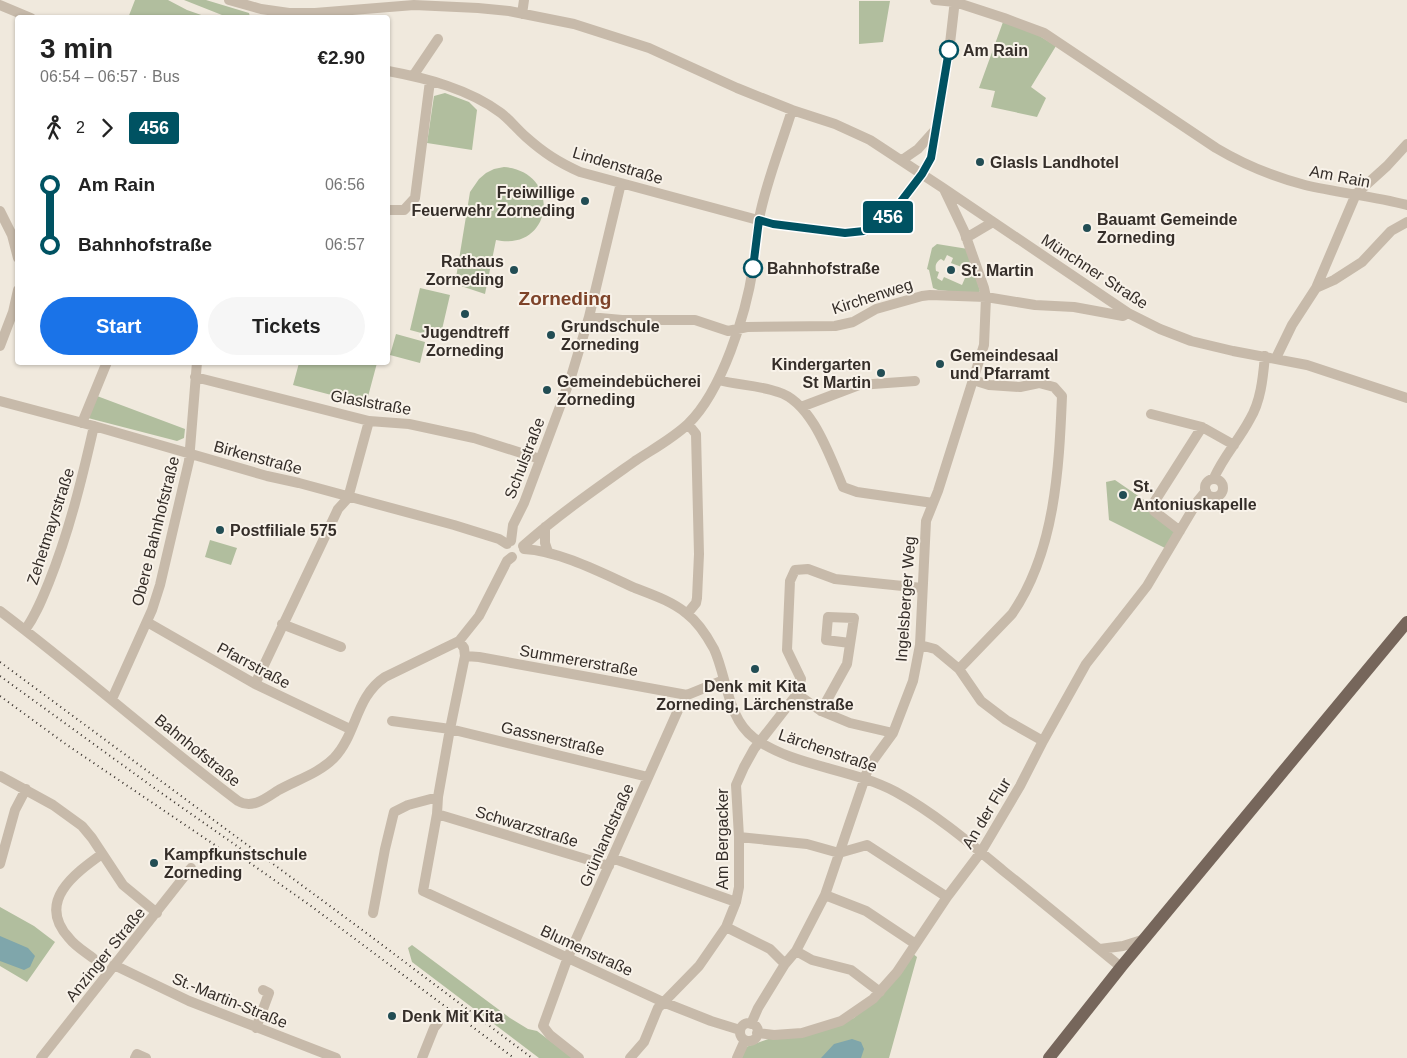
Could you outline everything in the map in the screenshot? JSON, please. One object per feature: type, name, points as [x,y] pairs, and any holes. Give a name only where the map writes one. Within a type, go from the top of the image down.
[{"type":"main road","points":[[1049,1058],[1121,967],[1407,622]]},
{"type":"street","name":"Münchner Straße","points":[[229,0],[261,13],[316,13],[414,5],[468,7],[522,14],[574,24],[649,48],[705,74],[870,140],[1128,313],[1160,329],[1191,341],[1233,351],[1307,364],[1407,398]]},
{"type":"street","points":[[522,14],[524,0]]},
{"type":"street","name":"Am Rain","points":[[936,0],[955,1],[1044,33],[1233,158],[1278,177],[1304,185],[1407,205]]},
{"type":"street","name":"Lindenstraße","points":[[390,71],[413,76],[463,92],[501,113],[526,137],[556,161],[580,172],[773,224],[845,233],[864,231],[893,212],[922,174],[931,158],[949,52],[955,1]]},
{"type":"street","points":[[0,5],[24,15]]},
{"type":"street","points":[[413,76],[438,38]]},
{"type":"street","points":[[390,210],[404,210],[415,198],[430,81]]},
{"type":"street","points":[[524,547],[517,541],[509,543],[506,551],[512,557],[520,557],[523,554],[524,547],[545,527],[635,461],[666,441],[688,424],[702,408],[718,380],[738,329],[753,268],[759,220],[792,110]]},
{"type":"street","points":[[902,160],[918,149],[936,129]]},
{"type":"street","points":[[1356,194],[1387,166],[1407,144]]},
{"type":"street","name":"Schulstraße","points":[[509,543],[513,525],[524,503],[571,376],[589,317],[621,183]]},
{"type":"street","name":"Ingelsberger Weg","points":[[751,1024],[758,1008],[785,964],[796,951],[824,895],[869,766],[893,733],[913,681],[920,646],[926,521],[984,345],[986,297],[981,276],[943,188]]},
{"type":"street","name":"An der Flur","points":[[757,1033],[774,1035],[802,1033],[841,1021],[873,999],[897,972],[914,944],[981,852],[1020,786],[1043,740],[1086,664],[1147,586],[1206,491],[1207,482],[1214,478],[1251,419],[1262,378],[1271,357],[1316,288],[1356,194]]},
{"type":"street","points":[[0,210],[12,234],[15,246]]},
{"type":"street","points":[[966,238],[993,222]]},
{"type":"street","points":[[1316,288],[1334,280],[1362,262],[1391,232],[1407,222]]},
{"type":"street","name":"Kirchenweg","points":[[589,317],[622,320],[695,320],[728,331],[750,327],[835,326],[852,322],[876,309],[922,296],[986,297],[1035,305],[1074,307],[1123,316],[1128,313]]},
{"type":"street","points":[[0,346],[15,303]]},
{"type":"street","points":[[82,423],[105,365]]},
{"type":"street","name":"Obere Bahnhofstraße","points":[[112,699],[147,622],[160,584],[190,454],[197,365]]},
{"type":"street","name":"Glaslstraße","points":[[195,377],[369,420],[409,424],[474,438],[540,459]]},
{"type":"street","points":[[718,380],[780,392],[802,407],[821,435],[843,487],[858,492],[933,503]]},
{"type":"street","points":[[959,668],[1012,614],[1026,591],[1040,556],[1054,497],[1062,396],[1054,387],[1038,384],[1020,387],[989,385],[974,380]]},
{"type":"street","points":[[802,407],[859,385],[915,381]]},
{"type":"street","name":"Birkenstraße","points":[[0,401],[348,498],[454,525],[509,543]]},
{"type":"street","points":[[1151,414],[1202,427],[1234,445]]},
{"type":"street","points":[[255,684],[338,509],[348,498],[369,420]]},
{"type":"street","points":[[687,614],[696,603],[699,554],[696,434],[688,424]]},
{"type":"street","name":"Zehetmayrstraße","points":[[25,630],[35,617],[58,559],[77,501],[94,426]]},
{"type":"street","points":[[1180,531],[1154,511],[1152,507],[1153,502],[1202,427]]},
{"type":"street","points":[[1206,491],[1213,497],[1222,493],[1223,485],[1220,480],[1214,478]]},
{"type":"street","points":[[545,527],[545,543],[548,552]]},
{"type":"street","name":"Lärchenstraße","points":[[524,547],[548,552],[666,600],[687,614],[708,638],[719,661],[733,708],[741,723],[753,737],[795,758],[865,778],[912,802],[981,852],[1121,967]]},
{"type":"street","name":"Bahnhofstraße","points":[[0,611],[112,699],[176,754],[244,804],[254,804],[286,786],[317,772],[334,757],[367,693],[374,684],[459,641],[474,624],[507,561],[512,557]]},
{"type":"street","points":[[893,733],[850,723],[820,711],[797,694],[801,679],[787,650],[790,581],[795,570],[808,569],[835,579],[922,588]]},
{"type":"street","name":"Pfarrstraße","points":[[147,622],[255,684],[350,729]]},
{"type":"street","points":[[282,624],[341,647]]},
{"type":"street","points":[[437,814],[438,797],[450,729],[465,656],[464,648],[459,641]]},
{"type":"street","points":[[820,711],[847,664],[850,643]]},
{"type":"street","points":[[920,646],[935,649],[959,668],[981,701],[1006,720],[1043,740]]},
{"type":"street","name":"Summererstraße","points":[[465,656],[687,695]]},
{"type":"street","points":[[687,695],[724,680]]},
{"type":"street","name":"Am Bergacker","points":[[630,1058],[644,1042],[658,1008],[699,966],[726,927],[740,887],[736,786],[744,766],[760,741],[797,694]]},
{"type":"street","name":"Grünlandstraße","points":[[579,1058],[550,1035],[543,1026],[568,957],[648,776],[679,708],[687,695]]},
{"type":"street","name":"Gassnerstraße","points":[[392,721],[450,729],[648,776]]},
{"type":"street","points":[[0,776],[53,805],[82,826],[124,885],[157,912]]},
{"type":"street","points":[[0,864],[16,810],[26,789]]},
{"type":"street","points":[[373,913],[394,812],[408,805],[438,797]]},
{"type":"street","name":"Schwarzstraße","points":[[437,814],[610,862],[736,902]]},
{"type":"street","name":"Blumenstraße","points":[[437,814],[423,891],[663,1002],[742,1035]]},
{"type":"street","points":[[739,837],[807,844],[838,853],[868,845],[947,897]]},
{"type":"street","points":[[93,958],[70,940],[61,928],[56,914],[62,888],[78,871],[102,854]]},
{"type":"street","name":"Anzinger Straße","points":[[41,1058],[191,868]]},
{"type":"street","points":[[824,895],[866,911],[914,944]]},
{"type":"street","points":[[726,927],[770,949],[785,964]]},
{"type":"street","points":[[1100,949],[1123,946],[1146,938]]},
{"type":"street","points":[[796,951],[812,960],[851,970],[880,992]]},
{"type":"street","name":"St.-Martin-Straße","points":[[114,966],[189,1001],[336,1058]]},
{"type":"street","points":[[256,1028],[269,993],[263,990]]},
{"type":"street","points":[[422,1058],[434,1028],[438,1023]]},
{"type":"street","points":[[738,1058],[743,1026],[751,1024],[757,1028],[754,1039],[750,1041],[742,1035]]},
{"type":"street","points":[[135,1058],[137,1054],[146,1058]]},
{"type":"green space","points":[[135,0],[168,0],[201,15],[129,15]]},
{"type":"green space","points":[[184,0],[206,0],[249,13],[250,15],[222,15]]},
{"type":"green space","points":[[859,1],[890,1],[883,42],[859,44]]},
{"type":"green space","points":[[1003,22],[1038,35],[1056,46],[1031,87],[1046,98],[1037,117],[991,107],[995,91],[979,88]]},
{"type":"green space","points":[[445,93],[469,102],[477,110],[472,150],[427,143],[434,96]]},
{"type":"green space","points":[[504,167],[523,172],[536,182],[542,195],[544,210],[539,223],[530,234],[515,241],[496,240],[485,294],[455,284],[470,192],[486,173]]},
{"type":"green space","points":[[937,244],[968,249],[980,291],[978,294],[933,288],[929,270],[927,269],[932,248]],"holes":[[[947,255],[953,258],[951,263],[968,271],[962,285],[944,277],[942,281],[937,278],[939,272],[936,271],[937,263],[941,259],[944,261]]]},
{"type":"green space","points":[[420,288],[450,295],[440,338],[410,330]]},
{"type":"green space","points":[[396,334],[425,342],[420,363],[390,355]]},
{"type":"green space","points":[[298,365],[376,365],[366,404],[293,385]]},
{"type":"green space","points":[[97,396],[185,429],[184,438],[177,441],[88,418]]},
{"type":"green space","points":[[1115,480],[1151,505],[1149,509],[1177,530],[1165,548],[1109,520],[1106,482]]},
{"type":"green space","points":[[210,540],[237,548],[231,565],[205,557]]},
{"type":"green space","points":[[0,907],[34,926],[55,942],[27,982],[0,966]]},
{"type":"green space","points":[[412,945],[510,1018],[528,1029],[537,1031],[573,1058],[539,1058],[412,962],[408,948]]},
{"type":"green space","points":[[912,953],[917,957],[889,1058],[741,1058],[746,1047],[774,1037],[854,1018]]},
{"type":"water","points":[[0,936],[28,948],[35,956],[30,967],[24,970],[0,961]]},
{"type":"water","points":[[852,1039],[861,1042],[864,1049],[861,1058],[821,1058],[834,1044]]},
{"type":"railway","points":[[0,662],[532,1058]]},
{"type":"railway","points":[[0,676],[244,851]]},
{"type":"railway","points":[[0,696],[67,745],[237,860]]},
{"type":"railway","points":[[233,851],[311,906],[514,1058]]},
{"type":"bus line","name":"456","points":[[753,268],[759,220],[773,224],[845,233],[857,232],[871,228],[884,220],[897,208],[922,174],[931,158],[949,50]]},
{"type":"place","name":"Am Rain","points":[[949,50]]},
{"type":"place","name":"Glasls Landhotel","points":[[980,162]]},
{"type":"place","name":"Freiwillige Feuerwehr Zorneding","points":[[585,201]]},
{"type":"place","name":"Bauamt Gemeinde Zorneding","points":[[1087,228]]},
{"type":"place","name":"Bahnhofstraße","points":[[753,268]]},
{"type":"place","name":"Rathaus Zorneding","points":[[514,270]]},
{"type":"place","name":"St. Martin","points":[[951,270]]},
{"type":"place","name":"Jugendtreff Zorneding","points":[[465,314]]},
{"type":"place","name":"Grundschule Zorneding","points":[[551,335]]},
{"type":"place","name":"Gemeindesaal und Pfarramt","points":[[940,364]]},
{"type":"place","name":"Kindergarten St Martin","points":[[881,373]]},
{"type":"place","name":"Gemeindebücherei Zorneding","points":[[547,390]]},
{"type":"place","name":"St. Antoniuskapelle","points":[[1123,495]]},
{"type":"place","name":"Postfiliale 575","points":[[220,530]]},
{"type":"place","name":"Denk mit Kita Zorneding, Lärchenstraße","points":[[755,669]]},
{"type":"place","name":"Kampfkunstschule Zorneding","points":[[154,863]]},
{"type":"place","name":"Denk Mit Kita","points":[[392,1016]]},
{"type":"district","name":"Zorneding","points":[[565,298]]}]
